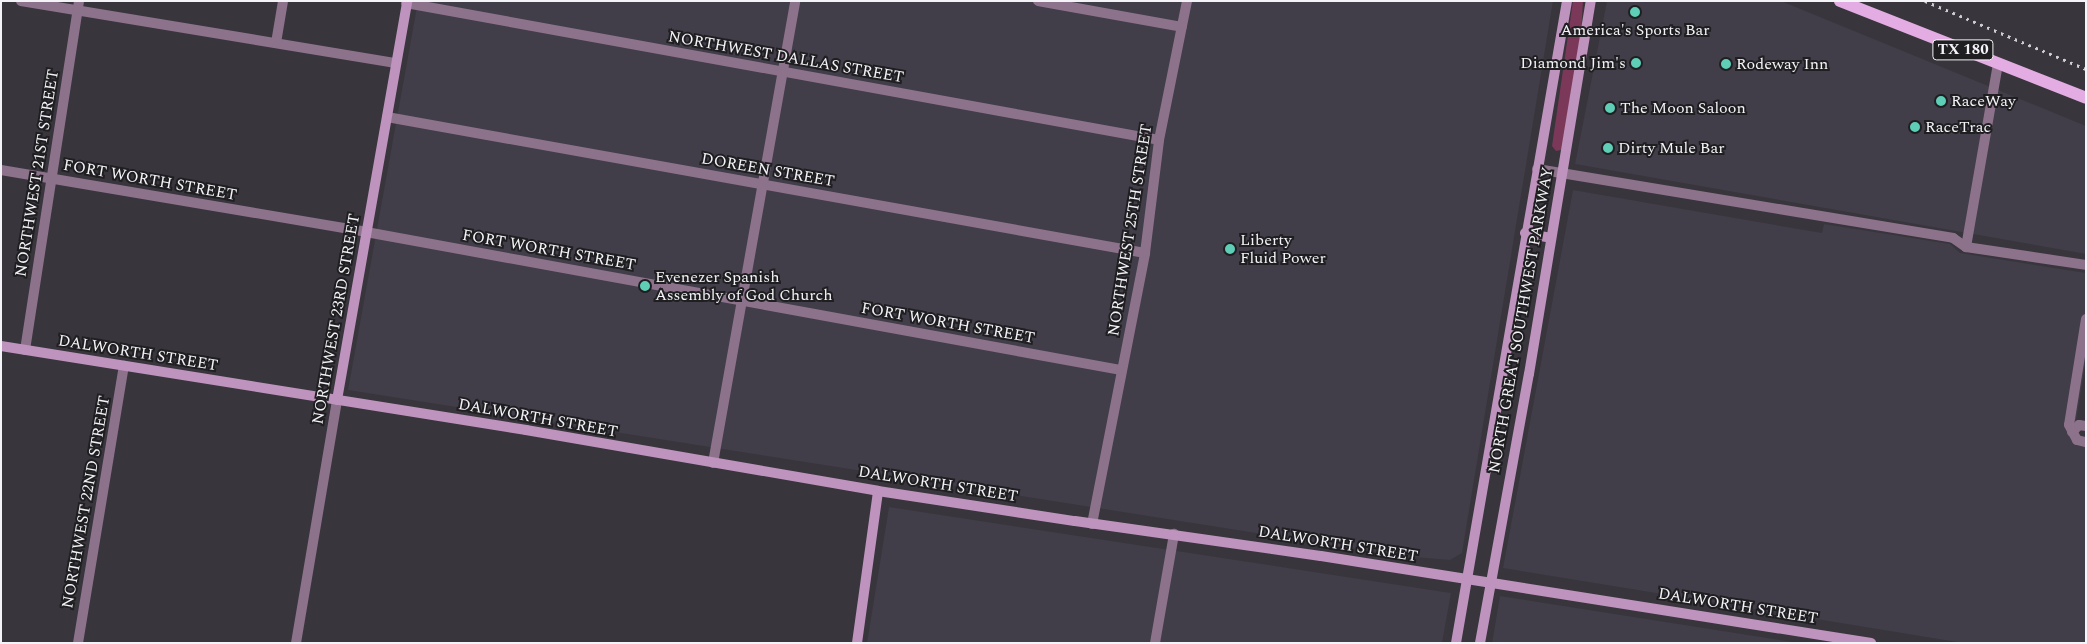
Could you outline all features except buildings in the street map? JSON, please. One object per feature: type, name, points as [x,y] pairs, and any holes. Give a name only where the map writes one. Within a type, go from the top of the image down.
[{"type":"main road","name":"TX 180","points":[[1840,1],[2086,98]]},
{"type":"street","points":[[21,1],[78,6],[396,63]]},
{"type":"street","points":[[276,43],[283,1]]},
{"type":"street","points":[[713,463],[795,1]]},
{"type":"street","points":[[1038,1],[1182,27]]},
{"type":"street","name":"NORTHWEST 25TH STREET","points":[[1092,524],[1145,253],[1159,140],[1187,1]]},
{"type":"street","name":"NORTH GREAT SOUTHWEST PARKWAY","points":[[1456,643],[1567,1]]},
{"type":"street","name":"NORTH GREAT SOUTHWEST PARKWAY","points":[[1480,643],[1527,383],[1591,1]]},
{"type":"street","name":"NORTHWEST DALLAS STREET","points":[[407,2],[1159,140]]},
{"type":"street","name":"NORTHWEST 23RD STREET","points":[[296,643],[407,2]]},
{"type":"street","name":"NORTHWEST 21ST STREET","points":[[25,350],[78,6]]},
{"type":"street","points":[[1966,247],[1998,64]]},
{"type":"street","name":"DOREEN STREET","points":[[387,117],[1145,253]]},
{"type":"street","points":[[1537,169],[1953,238],[1966,247],[2086,265]]},
{"type":"street","name":"FORT WORTH STREET","points":[[1,170],[366,232],[1121,370]]},
{"type":"street","points":[[1526,233],[1551,238]]},
{"type":"street","points":[[2086,319],[2069,426],[2077,440],[2086,442]]},
{"type":"street","name":"DALWORTH STREET","points":[[1,346],[526,430],[878,491],[1466,578],[1871,643]]},
{"type":"street","name":"NORTHWEST 22ND STREET","points":[[78,643],[124,366]]},
{"type":"street","points":[[2072,432],[2079,425],[2086,426]]},
{"type":"street","points":[[857,643],[878,491]]},
{"type":"street","points":[[1155,643],[1174,534]]},
{"type":"shaded area","points":[[418,1],[1553,1],[1462,553],[1450,560],[1402,556],[348,390]]},
{"type":"shaded area","points":[[1573,1],[1583,1],[1580,50],[1563,146],[1561,150],[1556,151],[1552,146]]},
{"type":"shaded area","points":[[1607,1],[1781,1],[2086,126],[2086,254],[1575,164]]},
{"type":"shaded area","points":[[1573,190],[1822,233],[1824,224],[1950,244],[1960,253],[2086,273],[2086,359],[2073,440],[2086,445],[2086,643],[1963,643],[1503,568]]},
{"type":"shaded area","points":[[889,507],[1451,593],[1442,643],[867,643]]},
{"type":"shaded area","points":[[1500,596],[1799,643],[1492,643]]},
{"type":"railway","points":[[1925,1],[2086,69]]},
{"type":"place","name":"America's Sports Bar","points":[[1635,12]]},
{"type":"place","name":"Diamond Jim's","points":[[1636,63]]},
{"type":"place","name":"Rodeway Inn","points":[[1726,64]]},
{"type":"place","name":"RaceWay","points":[[1941,101]]},
{"type":"place","name":"The Moon Saloon","points":[[1610,108]]},
{"type":"place","name":"RaceTrac","points":[[1915,127]]},
{"type":"place","name":"Dirty Mule Bar","points":[[1608,148]]},
{"type":"place","name":"Liberty Fluid Power","points":[[1230,249]]},
{"type":"place","name":"Evenezer Spanish Assembly of God Church","points":[[645,286]]}]
